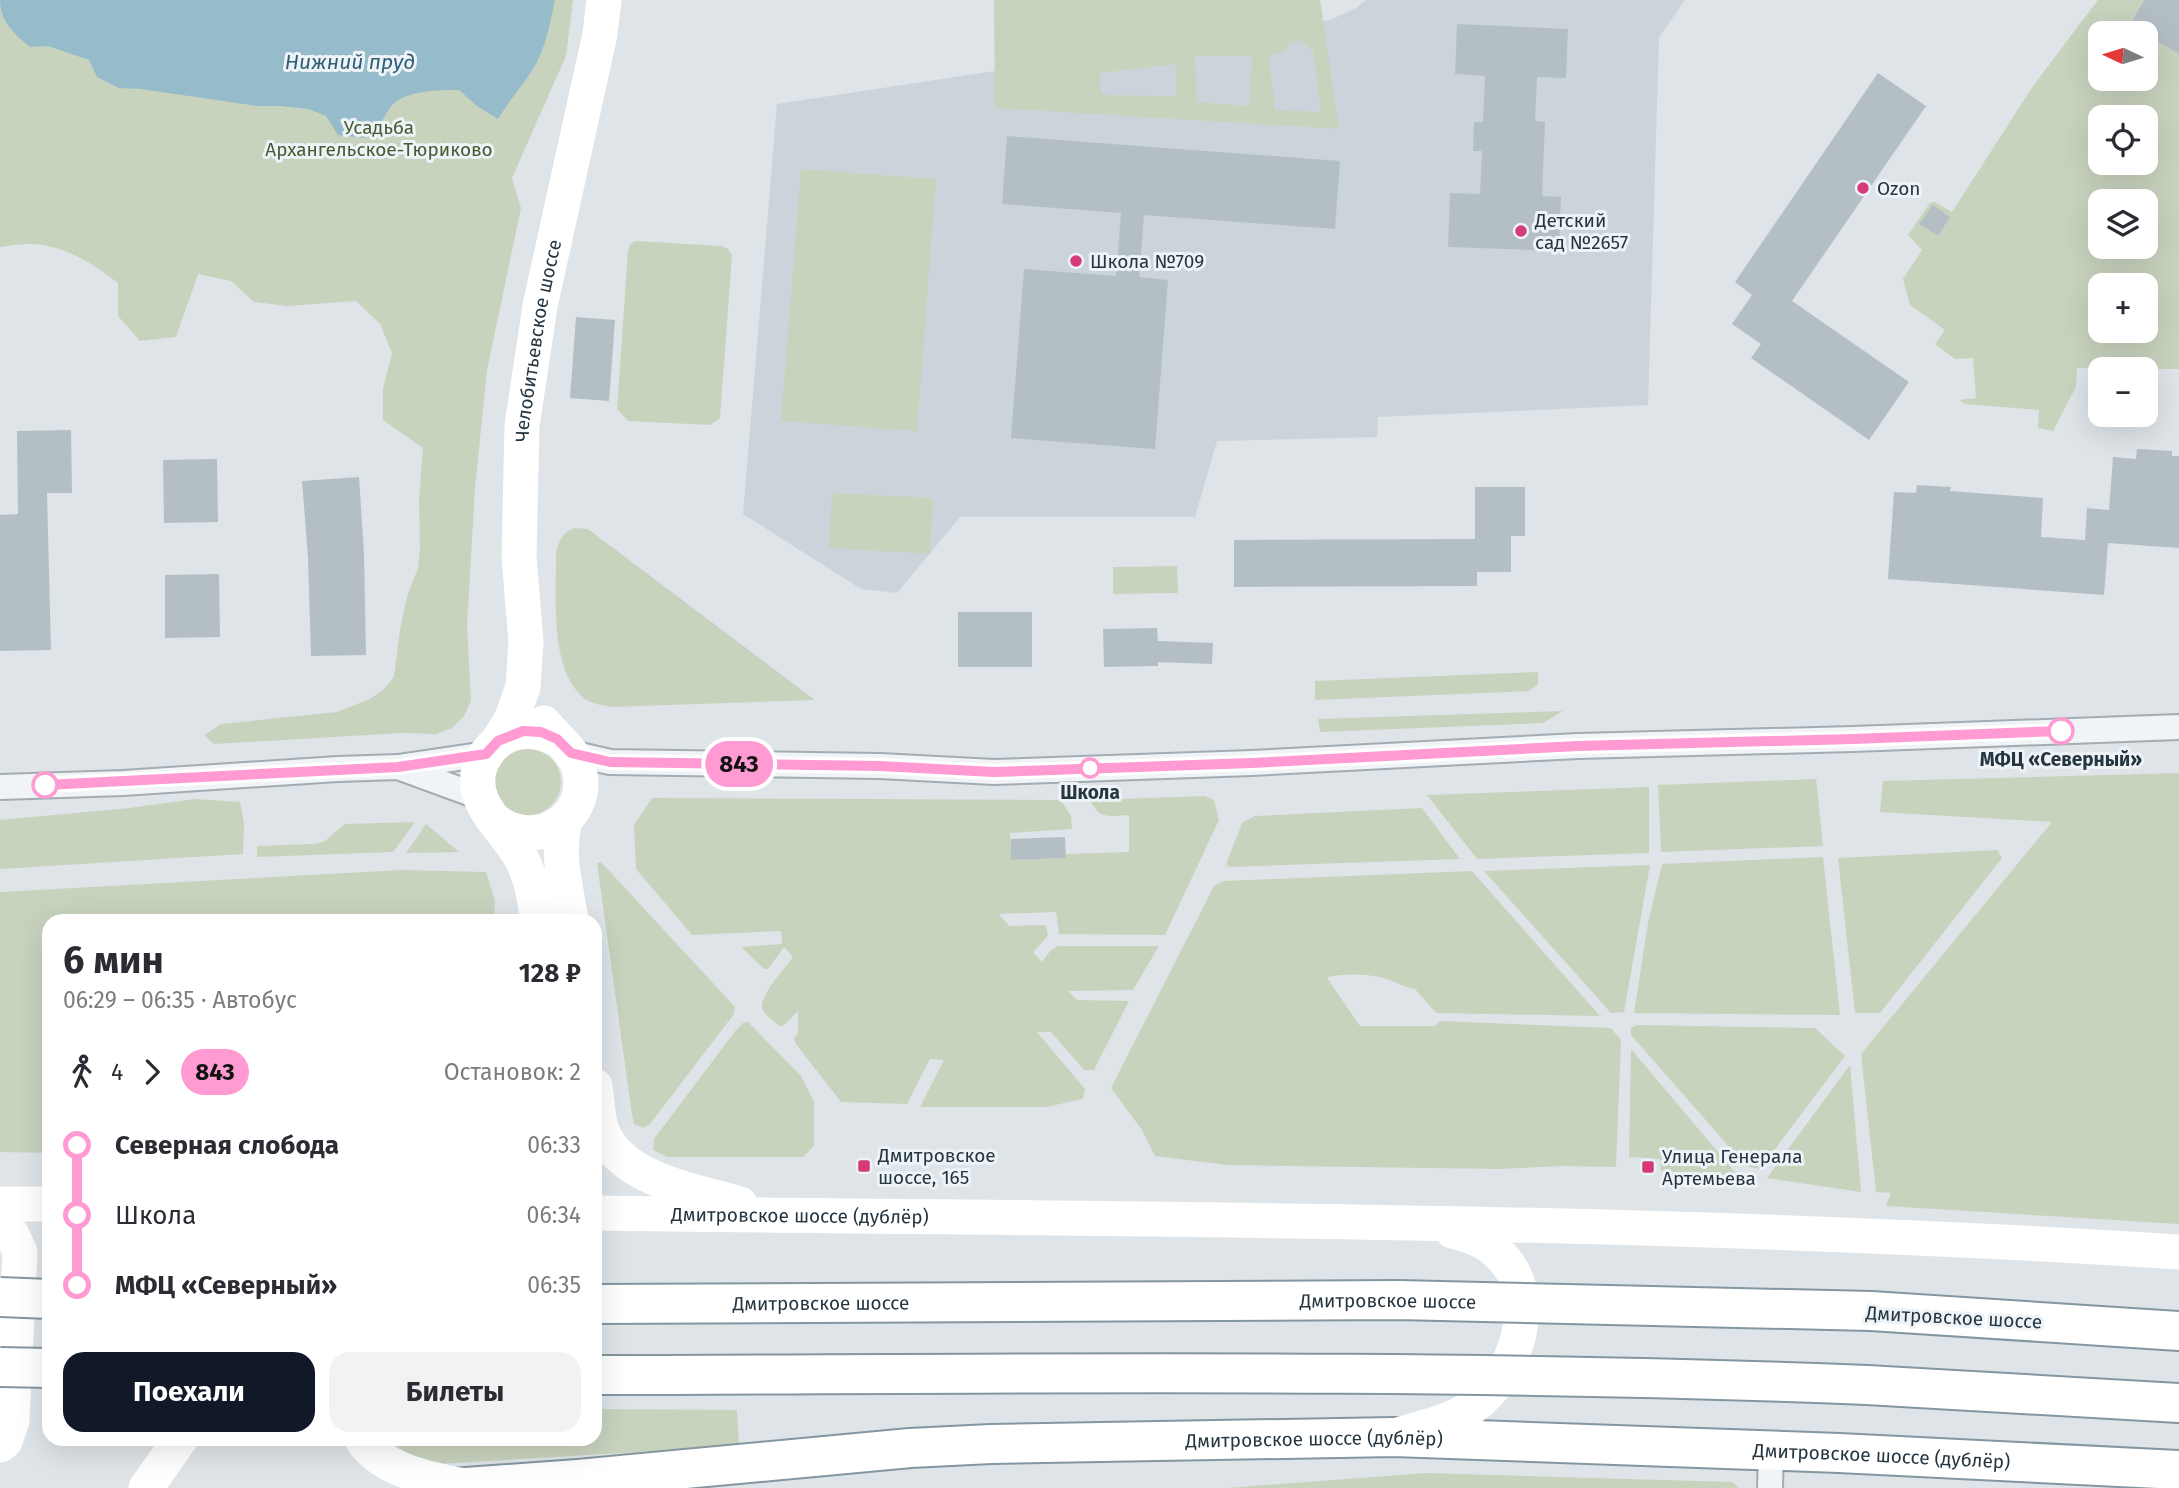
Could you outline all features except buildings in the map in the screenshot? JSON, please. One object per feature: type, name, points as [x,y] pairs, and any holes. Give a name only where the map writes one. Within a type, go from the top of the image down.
[{"type":"highway","points":[[0,1297],[42,1298]]},
{"type":"highway","name":"Дмитровское шоссе","points":[[602,1304],[1398,1300],[1871,1311],[2179,1331]]},
{"type":"highway","points":[[0,1367],[42,1368]]},
{"type":"highway","points":[[602,1375],[1398,1373],[1687,1378],[1867,1385],[2179,1403]]},
{"type":"highway","name":"Дмитровское шоссе (дублёр)","points":[[461,1487],[978,1444],[1394,1437],[1770,1470],[2179,1470]]},
{"type":"main road","name":"Челобитьевское шоссе","points":[[486,808],[478,775],[492,748],[512,720],[523,687],[526,642],[519,557],[522,426],[540,306],[600,34],[604,0]]},
{"type":"main road","points":[[523,687],[534,709],[577,764],[573,804],[560,837],[570,914]]},
{"type":"main road","points":[[492,748],[523,731],[541,732],[564,746]]},
{"type":"main road","points":[[486,808],[509,830],[528,834],[549,830],[573,804]]},
{"type":"main road","points":[[486,808],[523,861],[536,914]]},
{"type":"main road","points":[[602,1128],[614,1151],[630,1166],[659,1180],[780,1216]]},
{"type":"main road","points":[[0,1205],[42,1204]]},
{"type":"main road","name":"Дмитровское шоссе (дублёр)","points":[[602,1213],[1400,1223],[1712,1231],[2179,1252]]},
{"type":"main road","points":[[1394,1437],[1454,1417],[1479,1402],[1496,1385],[1510,1363],[1519,1339],[1522,1318],[1520,1295],[1514,1276],[1492,1248],[1455,1232],[1400,1223]]},
{"type":"main road","points":[[0,1230],[12,1235],[20,1252],[12,1421],[5,1441],[0,1445]]},
{"type":"main road","points":[[146,1488],[175,1446]]},
{"type":"main road","points":[[369,1446],[383,1459],[414,1476],[461,1487]]},
{"type":"street","points":[[564,746],[610,762],[880,766],[994,772],[1251,763],[1578,746],[1842,740],[2179,727]]},
{"type":"street","points":[[0,787],[123,783],[398,767],[492,748]]},
{"type":"street","points":[[573,804],[610,762]]},
{"type":"street","points":[[398,767],[486,808]]},
{"type":"shaded area","name":"Школа №709","points":[[1366,0],[1685,0],[1659,37],[1648,405],[1378,417],[1377,437],[1217,441],[1195,517],[960,517],[897,593],[861,589],[743,514],[777,104],[1330,20],[1356,8]]},
{"type":"green space","name":"Усадьба Архангельское-Тюриково","points":[[0,0],[573,0],[566,56],[512,178],[521,208],[487,370],[475,488],[467,626],[471,701],[464,716],[452,728],[436,734],[401,733],[214,744],[204,735],[221,724],[337,712],[370,699],[383,690],[394,677],[407,597],[418,568],[423,448],[383,420],[383,388],[392,353],[380,324],[356,301],[287,306],[254,302],[231,281],[198,274],[176,337],[140,341],[118,316],[118,283],[99,269],[68,252],[45,245],[0,247]]},
{"type":"green space","points":[[994,0],[1320,0],[1339,129],[995,108]],"holes":[[[1300,41],[1313,51],[1321,112],[1275,110],[1269,56],[1285,52],[1290,43]],[[1195,56],[1252,56],[1249,106],[1197,102]],[[1176,64],[1176,96],[1104,95],[1100,88],[1100,73]]]},
{"type":"green space","points":[[2098,0],[2144,0],[2131,21],[2088,21],[2088,91],[2158,91],[2158,41],[2179,54],[2179,369],[2158,369],[2158,357],[2088,357],[2088,368],[2077,368],[2076,387],[2053,431],[2038,428],[2039,410],[1965,404],[1959,400],[1976,398],[1973,358],[1955,359],[1935,344],[1945,330],[1910,305],[1903,279],[1922,250],[1908,235],[1930,203],[1935,202],[1952,212],[2033,86]]},
{"type":"green space","points":[[801,169],[936,179],[917,431],[781,421]]},
{"type":"green space","points":[[636,241],[721,246],[728,249],[732,255],[720,418],[710,425],[628,421],[617,409],[628,251],[630,244]]},
{"type":"green space","points":[[832,493],[933,498],[930,554],[829,548]]},
{"type":"green space","points":[[574,528],[588,529],[815,700],[611,707],[585,699],[573,686],[565,670],[557,631],[556,553],[562,538]]},
{"type":"green space","points":[[1177,566],[1178,593],[1113,594],[1113,567]]},
{"type":"green space","points":[[1538,672],[1538,684],[1529,691],[1315,700],[1315,681]]},
{"type":"green space","points":[[1563,711],[1543,723],[1320,732],[1318,719]]},
{"type":"green space","points":[[521,749],[535,749],[547,754],[556,763],[561,782],[559,795],[552,806],[535,815],[521,815],[509,810],[500,801],[495,789],[495,775],[500,763],[509,754]]},
{"type":"green space","points":[[2179,773],[2179,1224],[1886,1206],[1891,1193],[1876,1192],[1861,1054],[2052,822],[1880,812],[1883,781]]},
{"type":"green space","points":[[1816,779],[1823,846],[1661,852],[1658,785]]},
{"type":"green space","points":[[1649,787],[1649,853],[1477,859],[1427,795]]},
{"type":"green space","points":[[1205,796],[1214,800],[1219,820],[1165,935],[1059,934],[1056,912],[999,914],[1009,926],[1046,925],[1048,936],[1033,952],[1042,962],[1051,950],[1058,946],[1159,946],[1133,990],[1068,991],[1077,1000],[1129,1001],[1094,1070],[1084,1070],[1051,1032],[1037,1032],[1085,1089],[1083,1099],[1046,1107],[920,1107],[944,1060],[930,1059],[907,1104],[841,1102],[796,1044],[794,1038],[798,1033],[798,1011],[783,1026],[779,1026],[763,1010],[764,998],[793,957],[784,947],[768,969],[764,969],[741,947],[782,944],[781,931],[692,935],[636,869],[634,825],[652,798],[1061,800],[1071,816],[1072,829],[1010,833],[1012,860],[1065,858],[1066,854],[1129,852],[1129,815],[1101,814],[1090,800]]},
{"type":"green space","points":[[195,799],[240,802],[244,824],[243,854],[0,869],[0,820]]},
{"type":"green space","points":[[1422,808],[1460,859],[1229,867],[1226,864],[1242,823],[1255,816]]},
{"type":"green space","points":[[415,822],[393,852],[257,857],[257,846],[315,844],[325,841],[345,824]]},
{"type":"green space","points":[[426,824],[459,852],[406,853]]},
{"type":"green space","points":[[1997,850],[2002,858],[1880,1013],[1855,1013],[1838,858]]},
{"type":"green space","points":[[1823,857],[1840,1015],[1634,1013],[1648,923],[1662,864]]},
{"type":"green space","points":[[601,862],[735,1007],[734,1014],[650,1124],[643,1128],[634,1124],[632,1115],[597,863]]},
{"type":"green space","points":[[1650,865],[1624,1012],[1611,1013],[1484,871]]},
{"type":"green space","points":[[402,870],[486,872],[495,901],[494,914],[42,914],[42,1153],[0,1152],[0,892]]},
{"type":"green space","points":[[1472,871],[1600,1016],[1436,1013],[1415,989],[1387,979],[1354,975],[1327,978],[1360,1026],[1435,1026],[1440,1021],[1611,1028],[1621,1040],[1616,1167],[1500,1169],[1227,1165],[1155,1156],[1142,1130],[1111,1088],[1214,886],[1224,881]]},
{"type":"green space","points":[[748,1022],[801,1076],[814,1102],[814,1146],[803,1157],[667,1157],[653,1150],[654,1139],[736,1030]]},
{"type":"green space","points":[[1636,1025],[1815,1028],[1845,1056],[1760,1169],[1746,1166],[1631,1035],[1631,1028]]},
{"type":"green space","points":[[1631,1049],[1738,1176],[1661,1171],[1660,1159],[1629,1157]]},
{"type":"green space","points":[[1850,1065],[1861,1192],[1767,1178]]},
{"type":"green space","points":[[602,1409],[737,1410],[739,1446],[439,1464],[397,1446],[602,1446]]},
{"type":"green space","points":[[1426,1473],[1732,1482],[1739,1488],[1227,1488]]},
{"type":"water","name":"Нижний пруд","points":[[0,0],[555,0],[541,53],[498,119],[459,90],[422,92],[396,102],[377,128],[365,138],[338,135],[326,116],[308,109],[257,106],[119,88],[97,77],[89,60],[48,46],[30,47],[5,21]]},
{"type":"bus line","name":"843","points":[[45,785],[398,767],[486,754],[506,736],[523,731],[541,732],[557,739],[571,753],[610,762],[880,766],[994,772],[1251,763],[1578,746],[2061,731]]},
{"type":"place","name":"Ozon","points":[[1863,188]]},
{"type":"place","name":"Детский сад №2657","points":[[1521,231]]},
{"type":"place","name":"Школа №709","points":[[1076,261]]},
{"type":"place","name":"МФЦ «Северный»","points":[[2061,731]]},
{"type":"place","name":"Школа","points":[[1090,768]]},
{"type":"place","name":"Дмитровское шоссе, 165","points":[[864,1166]]},
{"type":"place","name":"Улица Генерала Артемьева","points":[[1648,1167]]}]
